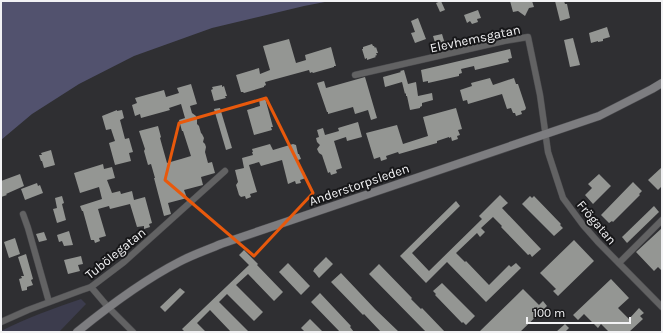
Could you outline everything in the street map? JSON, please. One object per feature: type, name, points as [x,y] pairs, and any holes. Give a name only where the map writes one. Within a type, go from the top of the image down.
[{"type":"main road","name":"Anderstorpsleden","points":[[77,332],[108,307],[144,282],[179,261],[221,244],[599,116],[662,83]]},
{"type":"street","name":"Elevhemsgatan","points":[[355,75],[528,37],[540,95],[545,134]]},
{"type":"street","name":"Frögatan","points":[[545,134],[548,152],[563,198],[598,242],[662,307]]},
{"type":"street","name":"Tubölegatan","points":[[1,322],[49,302],[91,288],[124,262],[224,171]]},
{"type":"street","points":[[23,214],[49,302]]},
{"type":"street","points":[[619,263],[662,220]]},
{"type":"street","points":[[91,288],[132,332]]},
{"type":"highlighted area","points":[[266,98],[313,193],[254,256],[165,180],[179,123]]},
{"type":"shaded area","points":[[1,1],[330,1],[212,28],[134,56],[79,84],[32,114],[1,140]]},
{"type":"shaded area","points":[[81,299],[86,304],[59,332],[1,332],[31,318]]},
{"type":"building","points":[[441,1],[445,10],[440,12],[436,3]]},
{"type":"building","points":[[510,1],[532,1],[534,7],[529,8],[525,16],[518,11],[513,12]]},
{"type":"building","points":[[555,1],[564,1],[565,4],[567,4],[570,18],[560,21]]},
{"type":"building","points":[[478,10],[481,18],[477,19],[478,22],[472,24],[470,21],[467,23],[464,15]]},
{"type":"building","points":[[418,18],[426,39],[415,43],[411,33],[415,32],[411,21]]},
{"type":"building","points":[[607,27],[610,37],[603,39],[603,41],[591,43],[589,33]]},
{"type":"building","points":[[442,34],[445,44],[436,46],[433,36]]},
{"type":"building","points":[[573,38],[580,65],[570,67],[564,40]]},
{"type":"building","points":[[289,39],[296,63],[306,60],[305,55],[331,47],[336,66],[313,73],[310,73],[309,70],[265,82],[266,85],[264,87],[244,93],[241,92],[236,75],[259,68],[260,74],[270,70],[263,46]]},
{"type":"building","points":[[372,44],[375,48],[376,47],[378,53],[376,53],[376,57],[367,60],[367,58],[365,59],[362,49],[363,47]]},
{"type":"building","points":[[510,49],[512,58],[508,59],[509,62],[475,70],[474,66],[461,69],[462,73],[459,74],[459,76],[428,83],[428,81],[423,82],[421,70]]},
{"type":"building","points":[[404,70],[408,84],[416,82],[418,96],[432,93],[433,100],[422,103],[420,108],[410,110],[402,82],[385,87],[383,77]]},
{"type":"building","points":[[365,77],[377,118],[371,120],[368,110],[355,114],[353,107],[328,114],[317,83],[324,81],[326,88]]},
{"type":"building","points":[[490,78],[493,85],[514,78],[516,84],[518,84],[526,108],[525,110],[521,111],[522,114],[516,116],[511,108],[507,109],[502,94],[468,104],[467,100],[463,101],[460,90],[472,86],[471,83]]},
{"type":"building","points":[[191,84],[197,104],[190,106],[192,113],[196,116],[197,124],[204,138],[203,142],[206,147],[205,152],[208,163],[212,162],[215,173],[201,177],[203,185],[184,190],[187,198],[168,203],[171,214],[164,216],[151,164],[148,165],[139,131],[158,126],[167,163],[191,156],[179,120],[185,118],[181,104],[169,108],[170,110],[141,118],[140,114],[135,116],[132,105],[137,103],[135,98],[164,90],[166,97],[179,93],[177,88]]},
{"type":"building","points":[[222,85],[222,87],[224,86],[227,96],[225,96],[226,98],[214,101],[211,90],[213,89],[212,87]]},
{"type":"building","points":[[265,98],[273,127],[271,127],[272,130],[254,135],[247,110],[260,106],[259,100]]},
{"type":"building","points":[[220,108],[232,148],[226,150],[214,109]]},
{"type":"building","points":[[456,108],[462,129],[458,130],[460,135],[457,136],[458,139],[452,141],[451,137],[449,137],[437,141],[437,143],[399,154],[398,152],[386,156],[387,159],[381,161],[380,157],[374,159],[366,133],[397,125],[403,144],[428,136],[423,117]]},
{"type":"building","points":[[117,110],[122,110],[124,118],[120,120],[125,139],[129,138],[133,152],[129,153],[131,161],[115,165],[109,143],[115,141],[111,129],[106,130],[102,116]]},
{"type":"building","points":[[358,122],[362,137],[347,141],[346,137],[334,141],[342,168],[336,170],[337,173],[331,175],[330,172],[328,173],[322,155],[317,149],[320,145],[316,138],[319,137],[317,130],[323,128],[325,135],[339,131],[338,128]]},
{"type":"building","points":[[270,144],[273,150],[293,144],[296,145],[301,159],[298,160],[302,173],[304,172],[306,178],[300,180],[301,183],[296,184],[295,181],[288,184],[282,160],[261,166],[259,162],[249,165],[257,192],[250,194],[251,197],[246,199],[245,196],[241,197],[236,185],[238,182],[235,170],[244,168],[242,158],[253,155],[252,149]]},
{"type":"building","points":[[51,150],[55,165],[44,168],[39,155]]},
{"type":"building","points":[[103,164],[104,169],[112,167],[115,178],[107,180],[112,193],[120,191],[121,194],[132,191],[134,200],[145,197],[152,223],[149,224],[150,227],[144,229],[144,226],[137,227],[130,204],[110,209],[109,206],[98,209],[106,236],[99,238],[100,241],[95,243],[94,240],[91,240],[83,211],[80,206],[102,199],[99,187],[80,193],[74,173]]},
{"type":"building","points":[[662,167],[662,186],[658,190],[648,180]]},
{"type":"building","points":[[20,174],[24,186],[1,197],[1,181]]},
{"type":"building","points":[[599,174],[611,186],[593,204],[585,195],[592,188],[588,184]]},
{"type":"building","points":[[633,182],[642,191],[639,194],[640,195],[613,222],[612,221],[609,223],[601,215]]},
{"type":"building","points":[[37,183],[38,186],[40,185],[43,193],[25,200],[21,189]]},
{"type":"building","points":[[500,195],[508,203],[502,208],[541,249],[532,257],[530,254],[528,255],[493,217],[481,228],[485,232],[480,237],[477,233],[456,253],[465,262],[466,261],[489,285],[509,265],[511,267],[516,263],[521,268],[486,302],[447,262],[426,283],[400,256],[456,201],[460,206],[412,253],[429,271],[482,219],[479,216]]},
{"type":"building","points":[[62,196],[64,203],[62,204],[66,220],[57,223],[53,209],[57,208],[55,198]]},
{"type":"building","points":[[530,196],[532,198],[534,196],[561,224],[560,225],[563,228],[554,236],[522,204]]},
{"type":"building","points":[[654,206],[659,212],[627,243],[622,237]]},
{"type":"building","points":[[662,228],[662,271],[658,267],[654,271],[636,252]]},
{"type":"building","points":[[69,231],[73,245],[64,246],[62,241],[59,242],[57,235]]},
{"type":"building","points":[[44,232],[47,240],[39,242],[36,234]]},
{"type":"building","points":[[15,238],[20,254],[9,258],[4,242]]},
{"type":"building","points":[[574,240],[594,261],[558,296],[553,291],[556,289],[540,273]]},
{"type":"building","points":[[244,250],[283,292],[274,301],[248,274],[236,285],[263,312],[254,321],[227,294],[219,302],[249,332],[231,332],[210,310],[197,323],[206,332],[185,332],[182,329],[249,265],[239,255]]},
{"type":"building","points":[[26,254],[33,279],[31,280],[33,285],[27,287],[27,290],[22,291],[19,279],[22,278],[21,276],[24,276],[18,257]]},
{"type":"building","points":[[81,256],[83,264],[78,265],[80,271],[68,274],[64,260]]},
{"type":"building","points":[[326,257],[333,264],[319,278],[313,271]]},
{"type":"building","points":[[288,263],[310,286],[301,295],[279,272]]},
{"type":"building","points":[[379,264],[412,298],[411,299],[421,309],[422,308],[445,332],[426,332],[369,274]]},
{"type":"building","points":[[341,273],[399,332],[381,332],[364,314],[363,315],[331,282]]},
{"type":"building","points":[[611,279],[629,298],[618,308],[629,319],[639,308],[644,313],[640,316],[643,319],[629,332],[609,332],[601,324],[598,328],[584,314],[578,320],[573,315]]},
{"type":"building","points":[[442,283],[475,316],[466,325],[463,322],[462,323],[435,295],[436,294],[433,291]]},
{"type":"building","points":[[180,288],[185,292],[165,312],[160,307]]},
{"type":"building","points":[[523,289],[539,305],[543,301],[547,306],[520,332],[479,332]]},
{"type":"building","points":[[320,293],[351,326],[350,327],[354,332],[340,332],[311,302]]},
{"type":"building","points":[[310,319],[323,332],[305,332],[301,328]]},
{"type":"building","points":[[565,324],[569,328],[565,332],[556,332]]}]
